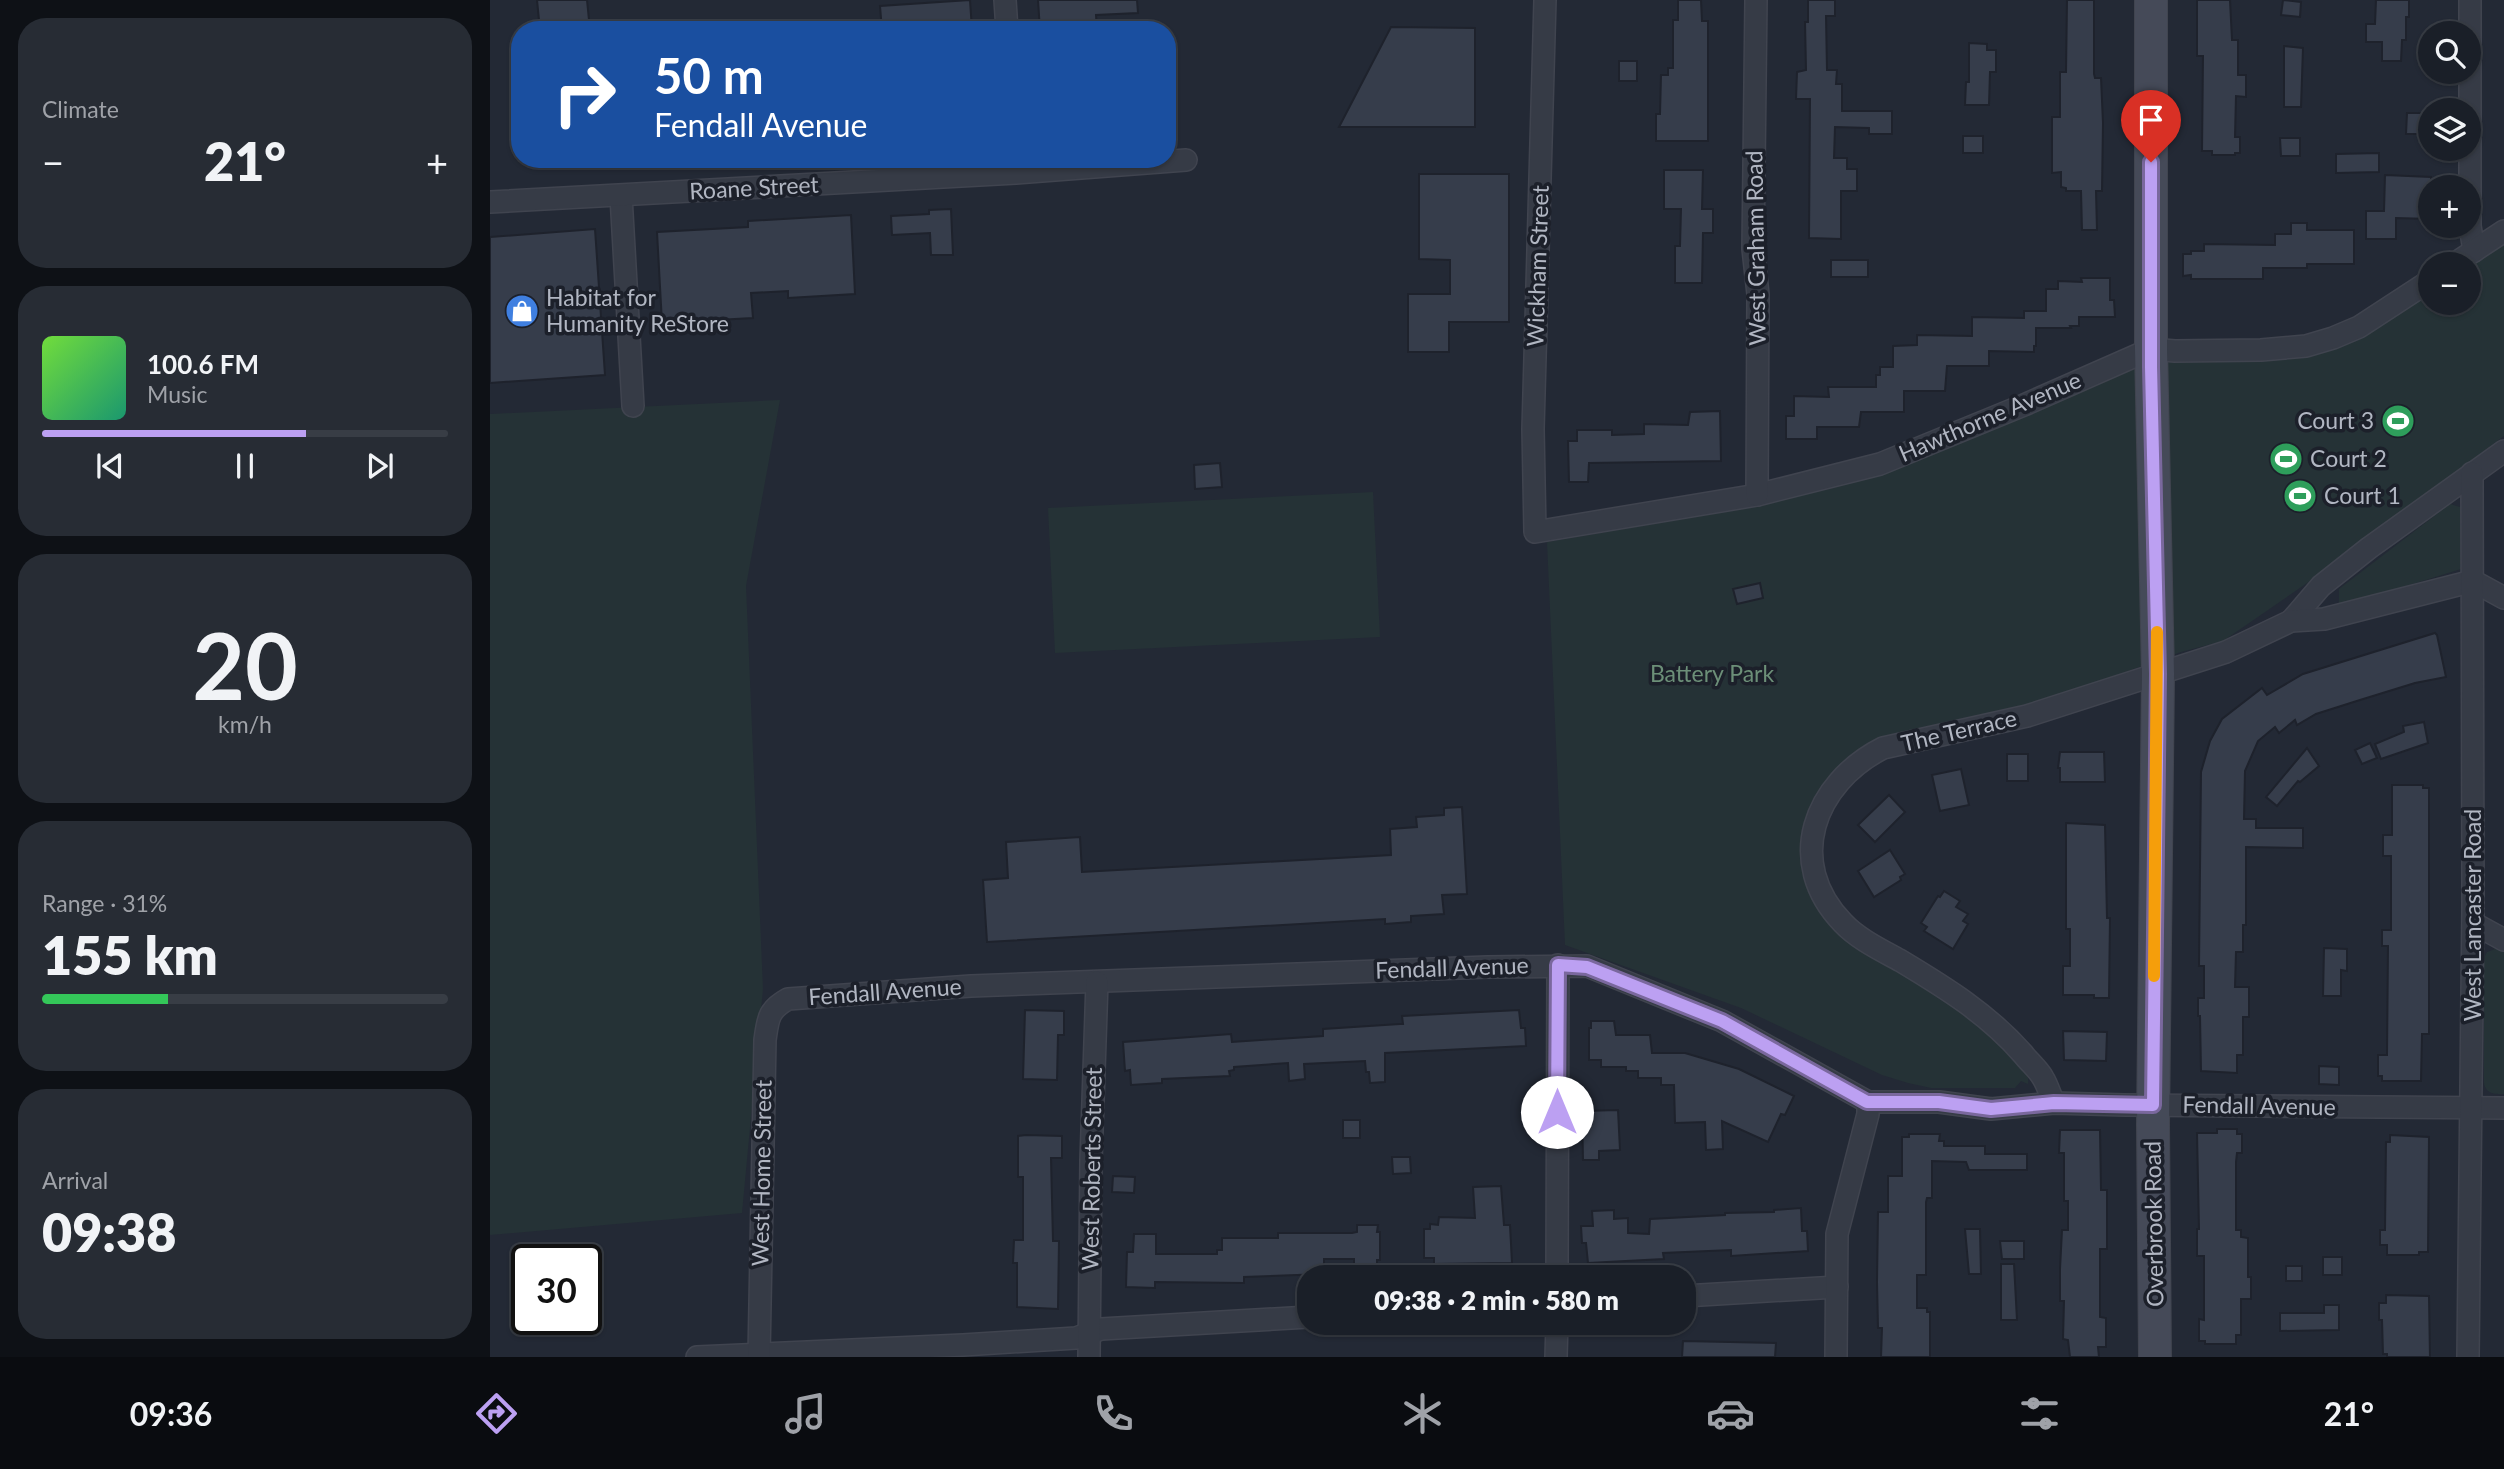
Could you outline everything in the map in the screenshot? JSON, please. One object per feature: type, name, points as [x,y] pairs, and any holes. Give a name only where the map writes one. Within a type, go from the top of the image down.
[{"type":"street","points":[[1005,0],[1006,21]]},
{"type":"street","name":"Wickham Street","points":[[1535,532],[1533,429],[1545,0]]},
{"type":"street","name":"West Graham Road","points":[[1756,0],[1753,249],[1758,294],[1757,495]]},
{"type":"street","name":"Overbrook Road","points":[[2151,0],[2151,349],[2158,674],[2153,1105],[2155,1357]]},
{"type":"street","points":[[2470,0],[2470,226],[2474,251],[2504,231]]},
{"type":"street","name":"Roane Street","points":[[1176,160],[1186,160]]},
{"type":"street","name":"Roane Street","points":[[490,202],[621,196],[990,168]]},
{"type":"street","points":[[621,196],[633,406]]},
{"type":"street","name":"Hawthorne Avenue","points":[[1535,532],[1757,495],[1880,464],[2151,349],[2199,351],[2306,346],[2359,327],[2418,289]]},
{"type":"street","points":[[2291,621],[2321,586],[2504,451]]},
{"type":"street","name":"West Lancaster Road","points":[[2468,1357],[2473,923],[2472,473]]},
{"type":"street","points":[[2473,581],[2504,598]]},
{"type":"street","name":"The Terrace","points":[[2054,1103],[2043,1077],[1994,1024],[1960,997],[1861,937],[1833,912],[1818,886],[1812,846],[1815,822],[1822,804],[1845,774],[1863,758],[1883,748],[2027,716],[2226,652],[2291,621],[2324,620],[2473,581]]},
{"type":"street","points":[[2473,923],[2504,940]]},
{"type":"street","points":[[1557,1265],[1558,965]]},
{"type":"street","name":"Fendall Avenue","points":[[788,999],[971,986],[1558,965],[1587,967],[1722,1021],[1867,1102],[1939,1102],[1991,1109],[2054,1103],[2504,1108]]},
{"type":"street","name":"West Roberts Street","points":[[1089,1357],[1091,1160],[1097,982]]},
{"type":"street","name":"West Home Street","points":[[759,1355],[765,1040],[768,1017],[776,1005],[788,999]]},
{"type":"street","points":[[1836,1357],[1837,1234],[1868,1114],[1867,1102]]},
{"type":"street","points":[[1696,1295],[1837,1287]]},
{"type":"street","points":[[697,1357],[963,1346],[1076,1338],[1101,1329],[1297,1318]]},
{"type":"street","points":[[1556,1335],[1556,1357]]},
{"type":"green space","name":"Battery Park","points":[[2504,243],[2504,436],[2313,579],[2223,641],[2181,652],[2045,701],[1883,741],[1820,792],[1813,894],[1988,1032],[2024,1070],[2028,1084],[2021,1081],[2015,1088],[1931,1088],[1908,1083],[1882,1075],[1741,1008],[1565,945],[1547,542],[1765,505],[1884,471],[2126,371],[2181,359],[2360,336],[2418,300],[2418,315],[2481,315],[2481,258]]},
{"type":"green space","points":[[780,400],[746,586],[763,989],[742,1213],[490,1235],[490,414]]},
{"type":"green space","points":[[1373,492],[1380,637],[1055,653],[1048,508]]},
{"type":"green space","points":[[2450,504],[2460,507],[2464,513],[2464,561],[2461,569],[2345,605],[2339,603],[2339,589]]},
{"type":"green space","points":[[2498,948],[2504,951],[2504,1094],[2489,1091],[2484,1083],[2484,958],[2487,952]]},
{"type":"building","points":[[537,0],[587,0],[589,21],[539,21]]},
{"type":"building","points":[[970,0],[971,21],[881,21],[880,6]]},
{"type":"building","points":[[1038,0],[1137,0],[1138,13],[1096,15],[1096,21],[1039,21]]},
{"type":"building","points":[[1678,0],[1701,0],[1702,21],[1708,21],[1708,141],[1656,141],[1661,75],[1668,75],[1668,68],[1673,68],[1673,20],[1678,20]]},
{"type":"building","points":[[1808,0],[1835,0],[1835,16],[1826,16],[1827,70],[1837,70],[1836,84],[1842,84],[1842,111],[1892,111],[1892,134],[1869,134],[1869,128],[1835,127],[1834,158],[1847,158],[1847,169],[1857,169],[1857,191],[1841,191],[1841,239],[1809,238],[1810,99],[1796,99],[1797,72],[1806,70],[1805,22],[1808,22]]},
{"type":"building","points":[[2067,0],[2094,0],[2094,74],[2095,78],[2101,78],[2103,123],[2102,191],[2096,191],[2097,230],[2082,230],[2081,191],[2066,191],[2066,188],[2061,187],[2061,172],[2052,173],[2052,117],[2060,117],[2060,72],[2066,72]]},
{"type":"building","points":[[2197,0],[2230,0],[2232,40],[2238,40],[2238,75],[2246,75],[2246,97],[2236,96],[2235,137],[2240,137],[2240,153],[2235,155],[2212,155],[2212,151],[2202,151],[2203,56],[2197,56]]},
{"type":"building","points":[[2283,0],[2301,2],[2300,17],[2281,15]]},
{"type":"building","points":[[2376,0],[2409,0],[2406,40],[2402,40],[2401,61],[2382,61],[2382,42],[2366,42],[2366,24],[2375,24]]},
{"type":"building","points":[[1391,27],[1475,28],[1475,127],[1339,127]]},
{"type":"building","points":[[1969,43],[1987,44],[1987,50],[1996,50],[1996,72],[1990,72],[1989,105],[1965,105],[1966,82],[1969,82]]},
{"type":"building","points":[[2284,46],[2303,48],[2301,107],[2284,107]]},
{"type":"building","points":[[1619,61],[1637,61],[1637,81],[1619,81]]},
{"type":"building","points":[[2407,113],[2418,113],[2418,134],[2406,134]]},
{"type":"building","points":[[1963,136],[1983,136],[1983,153],[1963,153]]},
{"type":"building","points":[[2280,138],[2300,138],[2300,156],[2281,156]]},
{"type":"building","points":[[2379,153],[2379,172],[2336,173],[2336,154]]},
{"type":"building","points":[[1664,170],[1703,170],[1702,209],[1713,209],[1713,233],[1703,233],[1702,283],[1675,283],[1675,246],[1680,246],[1681,209],[1664,209]]},
{"type":"building","points":[[1419,174],[1509,174],[1509,322],[1449,322],[1449,352],[1408,352],[1408,294],[1450,294],[1450,260],[1419,259]]},
{"type":"building","points":[[2385,175],[2418,176],[2418,219],[2396,218],[2396,239],[2366,239],[2366,211],[2384,211]]},
{"type":"building","points":[[951,209],[953,255],[931,255],[930,233],[892,235],[891,216],[929,214],[929,210]]},
{"type":"building","points":[[851,215],[855,294],[788,298],[788,291],[751,293],[753,318],[662,323],[657,232],[748,227],[748,221]]},
{"type":"building","points":[[2291,223],[2307,223],[2307,230],[2354,230],[2354,264],[2263,268],[2263,279],[2191,279],[2191,275],[2183,276],[2183,254],[2204,251],[2204,244],[2275,245],[2275,234],[2291,234]]},
{"type":"building","points":[[595,229],[605,375],[490,383],[490,237]]},
{"type":"building","points":[[1831,260],[1868,260],[1868,277],[1831,277]]},
{"type":"building","points":[[2081,278],[2110,278],[2110,300],[2114,300],[2115,317],[2079,317],[2079,326],[2036,328],[2034,352],[1989,351],[1989,366],[1947,366],[1945,391],[1904,391],[1904,412],[1861,412],[1859,427],[1817,427],[1817,439],[1786,439],[1786,416],[1794,416],[1794,396],[1829,397],[1828,387],[1876,387],[1876,375],[1880,375],[1880,367],[1893,367],[1893,346],[1917,345],[1917,335],[1972,336],[1972,317],[2024,318],[2024,311],[2046,311],[2046,289],[2058,289],[2058,281],[2082,282]]},
{"type":"building","points":[[1720,411],[1721,461],[1589,463],[1588,482],[1569,482],[1568,441],[1577,441],[1577,430],[1612,430],[1612,435],[1644,434],[1644,424],[1688,425],[1690,412]]},
{"type":"building","points":[[1220,463],[1222,487],[1195,489],[1194,465]]},
{"type":"building","points":[[1760,583],[1763,598],[1737,604],[1733,589]]},
{"type":"building","points":[[2435,633],[2446,677],[2415,683],[2316,714],[2297,725],[2295,720],[2279,733],[2275,727],[2258,741],[2245,771],[2244,819],[2256,819],[2256,828],[2303,828],[2303,848],[2246,847],[2246,925],[2243,925],[2243,952],[2236,952],[2235,987],[2249,987],[2249,1017],[2243,1017],[2243,1055],[2237,1055],[2237,1073],[2201,1071],[2198,998],[2204,998],[2204,966],[2199,966],[2201,772],[2210,741],[2222,719],[2262,688],[2267,695],[2303,674]]},
{"type":"building","points":[[2424,722],[2428,743],[2381,759],[2375,744],[2404,732],[2403,726]]},
{"type":"building","points":[[2370,743],[2377,758],[2362,764],[2355,750]]},
{"type":"building","points":[[2307,748],[2319,766],[2298,781],[2277,806],[2266,797]]},
{"type":"building","points":[[2060,752],[2104,752],[2105,782],[2060,782]]},
{"type":"building","points":[[2007,754],[2028,754],[2028,781],[2007,781]]},
{"type":"building","points":[[1961,769],[1969,805],[1940,811],[1932,775]]},
{"type":"building","points":[[2392,785],[2423,785],[2423,788],[2429,788],[2429,1034],[2422,1034],[2421,1081],[2382,1081],[2382,1076],[2378,1076],[2378,1055],[2387,1055],[2388,946],[2382,946],[2382,930],[2391,930],[2391,856],[2383,856],[2383,835],[2392,835]]},
{"type":"building","points":[[1889,795],[1905,812],[1875,842],[1858,825]]},
{"type":"building","points":[[1462,807],[1467,894],[1442,895],[1444,914],[1411,916],[1411,922],[1385,924],[1385,919],[987,942],[983,880],[1008,878],[1006,842],[1080,837],[1082,872],[1391,855],[1390,829],[1417,827],[1416,817],[1444,815],[1444,808]]},
{"type":"building","points":[[2066,823],[2105,825],[2107,918],[2110,918],[2109,998],[2063,995],[2063,966],[2070,966],[2070,929],[2066,929]]},
{"type":"building","points":[[1890,850],[1905,874],[1900,877],[1901,880],[1874,897],[1858,871]]},
{"type":"building","points":[[1944,891],[1960,901],[1956,907],[1968,914],[1963,921],[1968,924],[1953,949],[1924,931],[1927,927],[1921,923]]},
{"type":"building","points":[[2324,948],[2347,949],[2347,971],[2341,970],[2341,996],[2323,996]]},
{"type":"building","points":[[1025,1010],[1064,1011],[1064,1035],[1058,1035],[1057,1080],[1023,1079]]},
{"type":"building","points":[[1519,1010],[1521,1028],[1525,1028],[1526,1046],[1385,1053],[1385,1082],[1370,1083],[1365,1061],[1304,1064],[1305,1079],[1289,1081],[1288,1063],[1234,1067],[1234,1070],[1229,1071],[1230,1076],[1162,1079],[1162,1083],[1131,1085],[1130,1070],[1125,1071],[1123,1042],[1231,1034],[1232,1042],[1323,1036],[1323,1029],[1403,1024],[1402,1016]]},
{"type":"building","points":[[1591,1021],[1614,1021],[1616,1035],[1650,1035],[1652,1053],[1685,1053],[1739,1069],[1794,1096],[1785,1115],[1781,1114],[1768,1142],[1722,1121],[1723,1149],[1706,1150],[1705,1122],[1675,1123],[1674,1085],[1661,1085],[1661,1078],[1638,1078],[1638,1071],[1626,1071],[1626,1067],[1601,1067],[1601,1060],[1589,1060]]},
{"type":"building","points":[[2063,1031],[2107,1032],[2106,1061],[2064,1060]]},
{"type":"building","points":[[2319,1066],[2339,1067],[2339,1085],[2319,1084]]},
{"type":"building","points":[[1618,1110],[1620,1150],[1599,1151],[1599,1160],[1583,1160],[1582,1111]]},
{"type":"building","points":[[1343,1120],[1360,1120],[1360,1138],[1343,1138]]},
{"type":"building","points":[[2217,1129],[2237,1129],[2237,1134],[2242,1134],[2242,1153],[2237,1153],[2236,1162],[2236,1230],[2241,1230],[2241,1237],[2248,1238],[2251,1299],[2241,1299],[2241,1335],[2236,1335],[2236,1344],[2205,1344],[2205,1341],[2199,1341],[2199,1319],[2204,1320],[2204,1256],[2197,1256],[2197,1133],[2217,1133]]},
{"type":"building","points":[[2060,1130],[2100,1130],[2101,1190],[2107,1190],[2107,1249],[2100,1249],[2100,1317],[2106,1318],[2106,1347],[2098,1347],[2099,1357],[2070,1357],[2068,1340],[2063,1339],[2064,1301],[2060,1301],[2060,1269],[2062,1230],[2068,1230],[2068,1201],[2064,1201],[2064,1153],[2059,1153]]},
{"type":"building","points":[[1909,1134],[1940,1134],[1939,1141],[1944,1141],[1944,1146],[1985,1146],[1985,1154],[2027,1154],[2027,1170],[1969,1170],[1966,1162],[1932,1161],[1932,1198],[1927,1198],[1926,1202],[1926,1275],[1917,1275],[1917,1308],[1927,1308],[1927,1312],[1930,1312],[1930,1357],[1881,1357],[1882,1328],[1878,1328],[1877,1282],[1878,1212],[1888,1212],[1888,1176],[1902,1176],[1902,1137],[1909,1137]]},
{"type":"building","points":[[2390,1135],[2429,1137],[2428,1252],[2419,1252],[2419,1255],[2387,1255],[2387,1245],[2380,1245],[2380,1230],[2385,1230],[2386,1142],[2390,1142]]},
{"type":"building","points":[[1018,1136],[1062,1136],[1062,1158],[1051,1158],[1053,1241],[1059,1241],[1058,1309],[1017,1307],[1014,1240],[1023,1240],[1023,1177],[1018,1177]]},
{"type":"building","points":[[1392,1157],[1410,1157],[1411,1173],[1393,1174]]},
{"type":"building","points":[[1113,1176],[1135,1177],[1134,1193],[1112,1192]]},
{"type":"building","points":[[1501,1186],[1504,1225],[1510,1225],[1512,1263],[1434,1264],[1434,1258],[1424,1258],[1424,1229],[1430,1229],[1430,1224],[1438,1225],[1439,1217],[1475,1218],[1473,1187]]},
{"type":"building","points":[[1801,1208],[1802,1231],[1807,1231],[1808,1251],[1731,1256],[1731,1250],[1663,1253],[1664,1259],[1588,1263],[1586,1243],[1582,1243],[1581,1226],[1593,1226],[1592,1211],[1614,1210],[1614,1219],[1628,1218],[1628,1233],[1649,1234],[1650,1219]]},
{"type":"building","points":[[1357,1225],[1378,1225],[1380,1260],[1377,1260],[1377,1265],[1354,1265],[1354,1259],[1324,1259],[1324,1265],[1297,1265],[1297,1275],[1244,1277],[1244,1283],[1155,1282],[1155,1288],[1126,1287],[1127,1252],[1133,1252],[1134,1234],[1156,1234],[1156,1254],[1217,1254],[1217,1250],[1222,1250],[1222,1238],[1278,1238],[1278,1233],[1357,1232]]},
{"type":"building","points":[[1965,1229],[1980,1229],[1981,1274],[1969,1274]]},
{"type":"building","points":[[2000,1241],[2024,1241],[2024,1259],[2002,1259]]},
{"type":"building","points":[[2323,1257],[2342,1257],[2342,1275],[2323,1275]]},
{"type":"building","points":[[2001,1264],[2014,1264],[2017,1320],[2001,1320]]},
{"type":"building","points":[[2286,1266],[2302,1266],[2302,1281],[2286,1281]]},
{"type":"building","points":[[2386,1295],[2429,1296],[2430,1357],[2387,1357],[2387,1354],[2383,1354],[2379,1303],[2386,1303]]},
{"type":"building","points":[[2324,1305],[2339,1305],[2339,1330],[2280,1331],[2280,1313],[2324,1313]]},
{"type":"building","points":[[1683,1341],[1776,1343],[1775,1357],[1682,1357]]},
{"type":"slow traffic","points":[[2154,976],[2157,632]]},
{"type":"place","name":"Habitat for Humanity ReStore","points":[[522,311]]},
{"type":"place","name":"Court 3","points":[[2398,421]]},
{"type":"place","name":"Court 2","points":[[2286,459]]},
{"type":"place","name":"Court 1","points":[[2300,496]]},
{"type":"route","points":[[1557,1112],[1558,965],[1587,967],[1722,1021],[1867,1102],[1939,1102],[1991,1109],[2054,1103],[2153,1105],[2158,674],[2151,367],[2151,162]]}]
